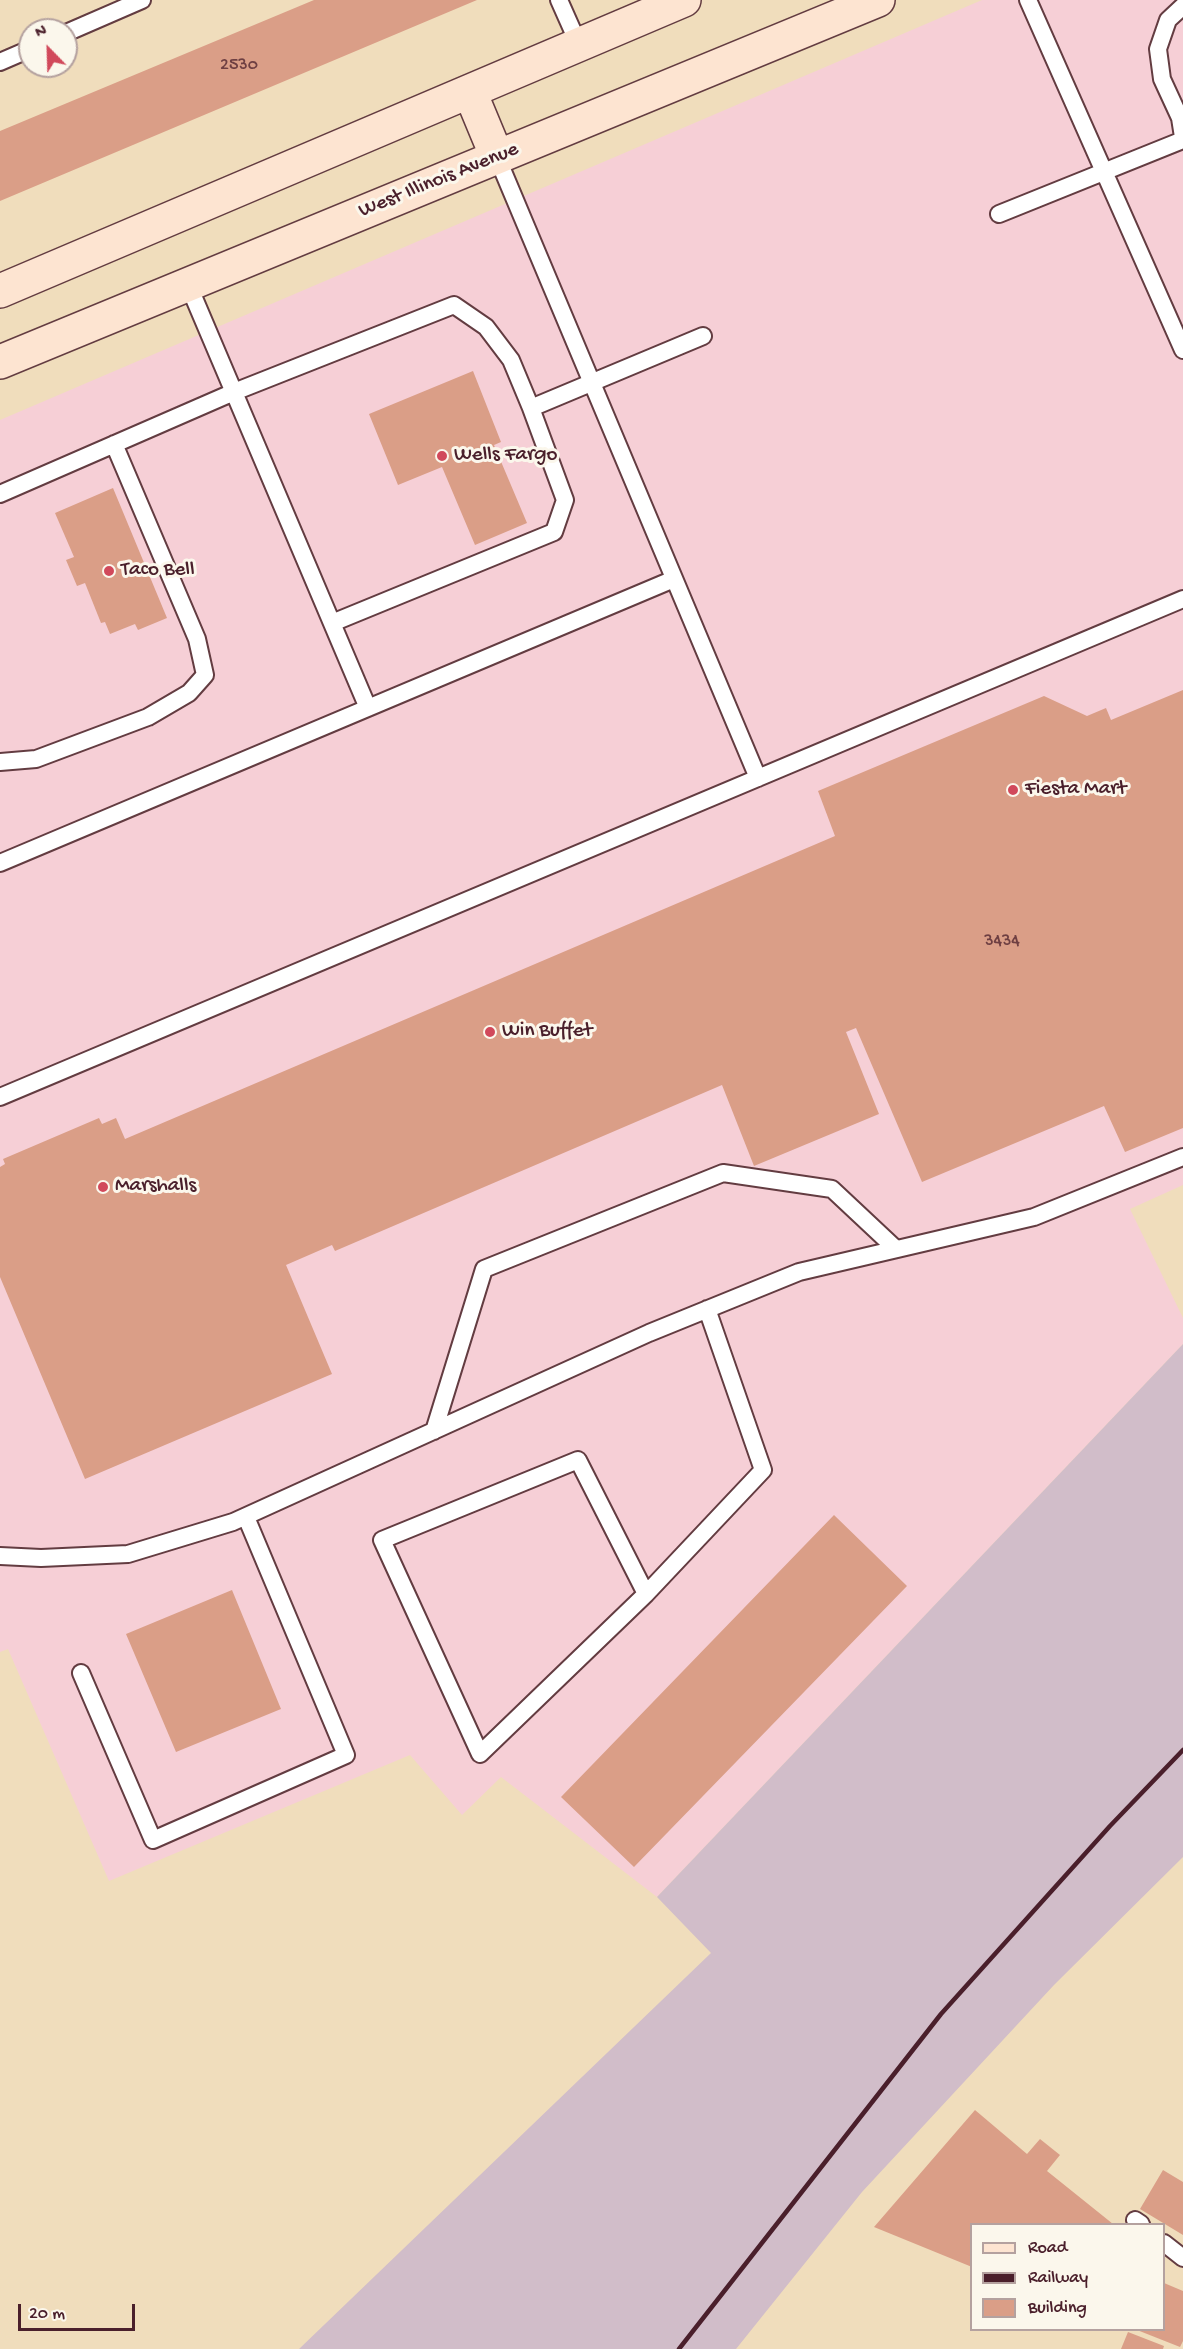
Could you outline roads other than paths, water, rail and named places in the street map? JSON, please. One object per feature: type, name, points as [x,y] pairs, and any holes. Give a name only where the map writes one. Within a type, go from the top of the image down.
[{"type":"main road","points":[[0,291],[684,0]]},
{"type":"main road","name":"West Illinois Avenue","points":[[0,362],[878,0]]},
{"type":"main road","points":[[470,92],[497,157]]},
{"type":"lane","points":[[78,28],[142,0]]},
{"type":"lane","points":[[559,0],[579,45]]},
{"type":"lane","points":[[1028,0],[1183,350]]},
{"type":"lane","points":[[999,214],[1104,173],[1183,138],[1180,118],[1162,79],[1158,49],[1168,20],[1183,6]]},
{"type":"lane","points":[[0,62],[18,54]]},
{"type":"lane","points":[[497,157],[758,778]]},
{"type":"lane","points":[[188,284],[368,708]]},
{"type":"lane","points":[[0,494],[234,392],[454,304],[486,327],[511,360],[564,500],[554,532],[332,623]]},
{"type":"lane","points":[[531,408],[703,336]]},
{"type":"lane","points":[[0,762],[36,759],[148,717],[189,693],[205,675],[197,639],[114,444]]},
{"type":"lane","points":[[0,863],[674,579]]},
{"type":"lane","points":[[0,1097],[1183,599]]},
{"type":"lane","points":[[0,1556],[41,1558],[128,1554],[246,1517],[649,1333],[799,1272],[1034,1217],[1183,1157]]},
{"type":"lane","points":[[434,1431],[484,1269],[723,1173],[832,1189],[896,1249]]},
{"type":"lane","points":[[646,1594],[578,1460],[381,1540],[480,1754],[646,1594],[763,1470],[707,1309]]},
{"type":"lane","points":[[81,1673],[153,1840],[346,1755],[246,1517]]},
{"type":"lane","points":[[1165,2244],[1183,2258]]},
{"type":"railway","points":[[679,2349],[941,2014],[1110,1826],[1183,1750]]},
{"type":"place","name":"Wells Fargo","points":[[442,456]]},
{"type":"place","name":"Taco Bell","points":[[109,571]]},
{"type":"place","name":"Fiesta Mart","points":[[1013,790]]},
{"type":"place","name":"Win Buffet","points":[[490,1032]]},
{"type":"place","name":"Marshalls","points":[[103,1187]]}]
